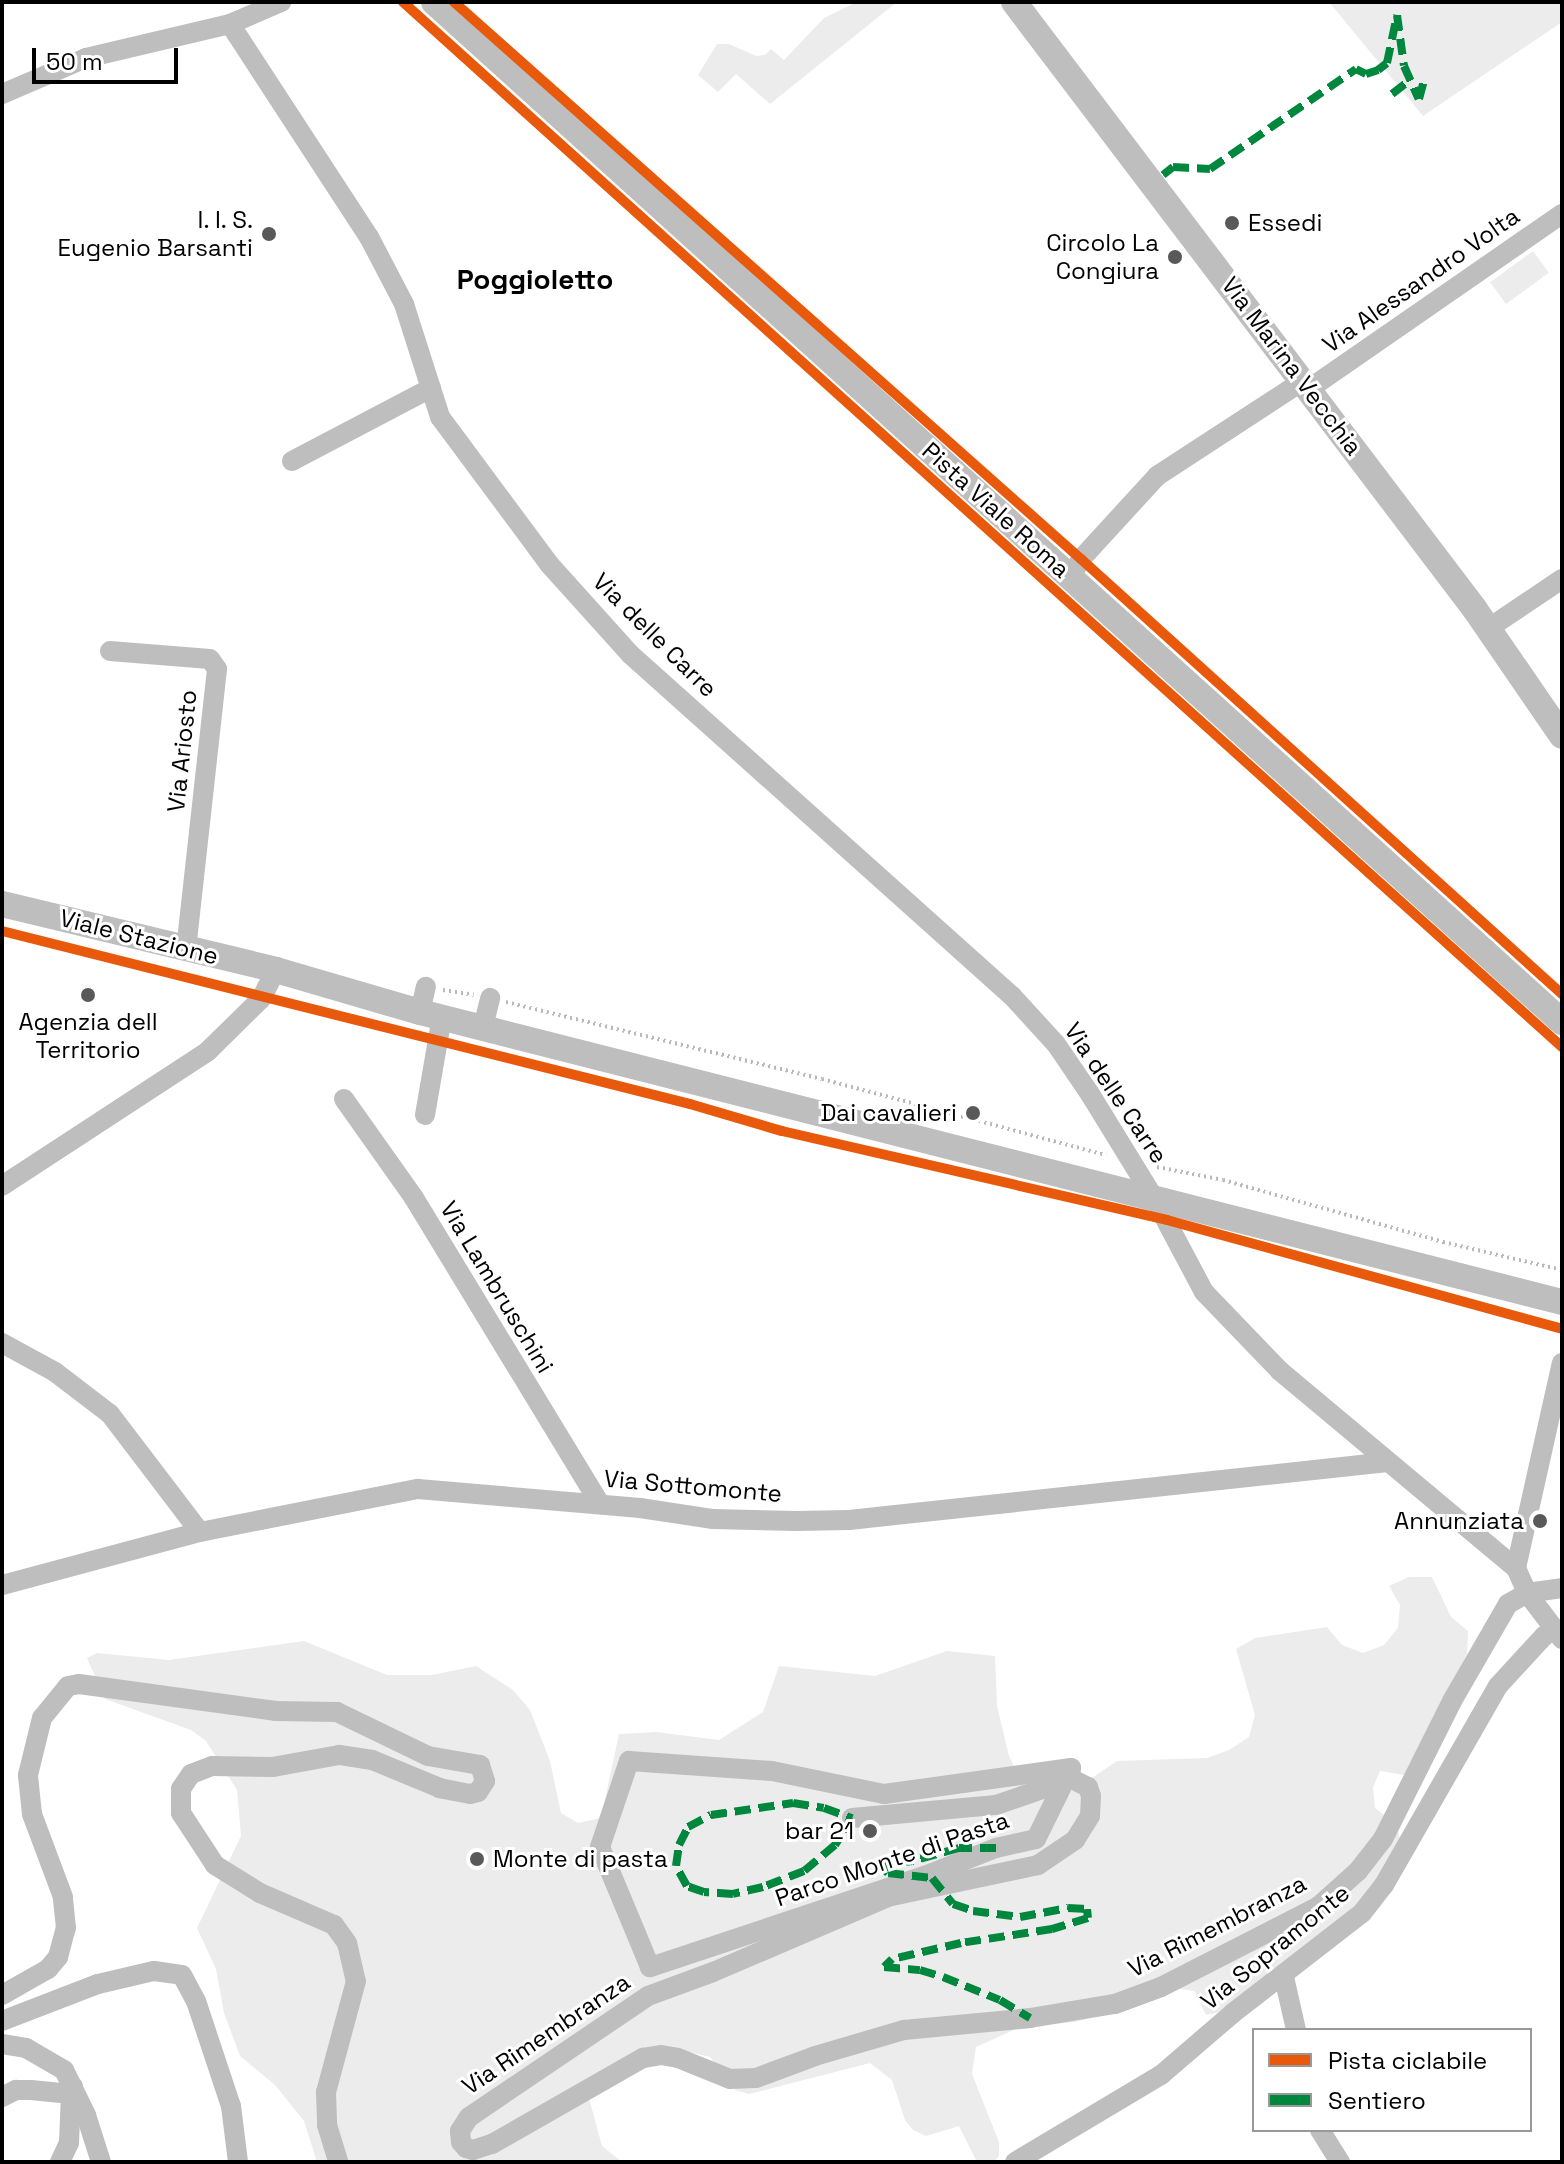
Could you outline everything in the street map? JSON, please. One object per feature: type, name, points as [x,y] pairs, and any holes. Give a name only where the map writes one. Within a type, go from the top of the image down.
[{"type":"main road","points":[[434,2],[1562,1022]]},
{"type":"main road","name":"Via Marina Vecchia","points":[[1014,2],[1559,724]]},
{"type":"main road","name":"Viale Stazione","points":[[2,904],[429,1005],[483,1027],[1562,1302]]},
{"type":"street","points":[[2,94],[86,58],[230,24],[281,2]]},
{"type":"street","name":"Via delle Carre","points":[[230,24],[369,237],[404,304],[440,417],[549,564],[630,654],[1012,996],[1056,1044],[1154,1198],[1204,1292],[1214,1304],[1280,1371],[1516,1568]]},
{"type":"street","name":"Via Alessandro Volta","points":[[1070,578],[1081,559],[1157,476],[1306,385],[1562,214]]},
{"type":"street","points":[[292,461],[431,388]]},
{"type":"street","points":[[1489,628],[1562,579]]},
{"type":"street","name":"Via Ariosto","points":[[110,651],[210,659],[217,669],[186,949]]},
{"type":"street","points":[[2,1186],[208,1051],[261,999],[276,970]]},
{"type":"street","points":[[483,1027],[490,998]]},
{"type":"street","points":[[425,1115],[429,1005]]},
{"type":"street","name":"Via Lambruschini","points":[[344,1099],[414,1198],[600,1504]]},
{"type":"street","points":[[2,1343],[55,1372],[110,1414],[200,1532]]},
{"type":"street","points":[[1558,1634],[1527,1593],[1516,1568],[1562,1363]]},
{"type":"street","name":"Via Sottomonte","points":[[2,1585],[200,1532],[418,1489],[600,1504],[713,1519],[849,1520],[1388,1462]]},
{"type":"street","points":[[1527,1593],[1562,1588]]},
{"type":"street","name":"Via Rimembranza","points":[[1065,1782],[1080,1780],[1088,1787],[1092,1806],[1085,1827],[1063,1852],[1038,1865],[1006,1874],[965,1879],[888,1897],[713,1972],[648,1996],[544,2069],[476,2111],[464,2124],[461,2142],[473,2150],[492,2144],[643,2058],[661,2055],[678,2058],[730,2079],[756,2078],[827,2052],[904,2030],[1030,2018],[1101,2007],[1161,1987],[1319,1906],[1358,1871],[1383,1839],[1452,1701],[1508,1604],[1527,1593]]},
{"type":"street","name":"Via Sopramonte","points":[[1015,2162],[1161,2075],[1233,2013],[1284,1977],[1362,1913],[1384,1885],[1498,1686],[1544,1636],[1558,1634]]},
{"type":"street","points":[[2,1995],[48,1969],[58,1957],[66,1928],[63,1897],[32,1814],[28,1775],[42,1718],[68,1686],[79,1684],[276,1711],[337,1712],[428,1756],[480,1765],[486,1775],[483,1787],[470,1794],[440,1788],[372,1760],[339,1755],[272,1767],[212,1766],[191,1774],[181,1789],[181,1813],[215,1865],[260,1893],[334,1925],[347,1943],[356,1981],[326,2092],[327,2125],[338,2162]]},
{"type":"street","name":"Parco Monte di Pasta","points":[[629,1761],[772,1771],[884,1794],[1071,1768],[1065,1782],[1036,1839],[996,1848],[924,1876],[650,1967],[600,1847],[629,1761]]},
{"type":"street","points":[[852,1818],[996,1805],[1065,1782]]},
{"type":"street","points":[[2,2021],[98,1984],[154,1971],[182,1975],[196,2001],[231,2106],[238,2162]]},
{"type":"street","points":[[1284,1977],[1296,2028]]},
{"type":"street","points":[[2,2044],[42,2055],[64,2070],[101,2162]]},
{"type":"street","points":[[2,2097],[16,2090],[72,2090]]},
{"type":"street","points":[[60,2162],[69,2143],[72,2090]]},
{"type":"street","points":[[1321,2132],[1340,2162]]},
{"type":"path","points":[[429,1005],[490,998],[822,1079],[1132,1162],[1223,1180],[1443,1242],[1562,1270]]},
{"type":"shaded area","points":[[857,2],[897,2],[770,104],[736,74],[718,92],[698,75],[717,44],[729,44],[756,56],[765,55],[771,49],[784,60],[824,18]]},
{"type":"shaded area","points":[[1329,2],[1562,2],[1562,22],[1423,116]]},
{"type":"shaded area","points":[[1533,251],[1549,273],[1506,304],[1490,282]]},
{"type":"shaded area","points":[[1409,1577],[1432,1577],[1451,1617],[1468,1631],[1467,1654],[1404,1775],[1380,1771],[1373,1787],[1375,1808],[1397,1825],[1400,1840],[1368,1894],[1219,2012],[1206,2015],[1194,1991],[1174,1988],[1120,2011],[1074,2022],[1018,2028],[976,2047],[972,2074],[999,2142],[999,2156],[994,2162],[977,2162],[959,2126],[926,2136],[913,2130],[905,2120],[892,2080],[870,2063],[749,2094],[735,2090],[710,2057],[680,2050],[586,2087],[602,2146],[622,2162],[317,2162],[304,2121],[275,2085],[240,2056],[224,2013],[216,1969],[197,1928],[241,1836],[237,1790],[206,1741],[191,1730],[105,1699],[87,1658],[97,1653],[169,1660],[304,1641],[387,1675],[432,1675],[476,1666],[513,1690],[530,1710],[550,1761],[561,1813],[578,1823],[601,1818],[619,1734],[656,1732],[719,1740],[763,1712],[779,1666],[875,1676],[947,1651],[995,1656],[997,1706],[1009,1756],[1032,1803],[1074,1790],[1117,1761],[1207,1758],[1229,1750],[1249,1737],[1255,1715],[1236,1649],[1255,1638],[1327,1627],[1342,1645],[1363,1653],[1384,1645],[1398,1628],[1400,1605],[1389,1586]]},
{"type":"marked path","points":[[1163,175],[1173,167],[1210,169],[1356,69],[1366,74],[1378,70],[1387,63],[1397,15],[1404,66],[1419,99],[1425,77]]},
{"type":"marked path","points":[[1392,94],[1410,80]]},
{"type":"marked path","points":[[793,1803],[824,1808],[852,1818],[835,1845],[804,1871],[763,1887],[733,1894],[704,1892],[687,1886],[676,1866],[679,1845],[688,1827],[711,1815],[793,1803]]},
{"type":"marked path","points":[[996,1848],[959,1848],[912,1861],[879,1865],[888,1873],[932,1878],[953,1904],[973,1911],[1020,1917],[1068,1908],[1087,1909],[1088,1918],[1052,1929],[961,1943],[892,1959],[884,1967],[920,1970],[943,1977],[1000,2000],[1030,2018]]},
{"type":"cycle path","name":"Pista Viale Roma","points":[[403,2],[1562,1047]]},
{"type":"cycle path","name":"Pista Viale Roma","points":[[454,2],[1081,559],[1562,994]]},
{"type":"cycle path","points":[[2,931],[690,1104],[782,1131],[1167,1220],[1562,1329]]},
{"type":"place","name":"Essedi","points":[[1232,223]]},
{"type":"place","name":"I. I. S. Eugenio Barsanti","points":[[269,234]]},
{"type":"place","name":"Circolo La Congiura","points":[[1175,257]]},
{"type":"place","name":"Agenzia dell Territorio","points":[[88,995]]},
{"type":"place","name":"Dai cavalieri","points":[[973,1113]]},
{"type":"place","name":"Annunziata","points":[[1540,1521]]},
{"type":"place","name":"bar 21","points":[[870,1831]]},
{"type":"place","name":"Monte di pasta","points":[[477,1859]]},
{"type":"district","name":"Poggioletto","points":[[535,279]]}]
